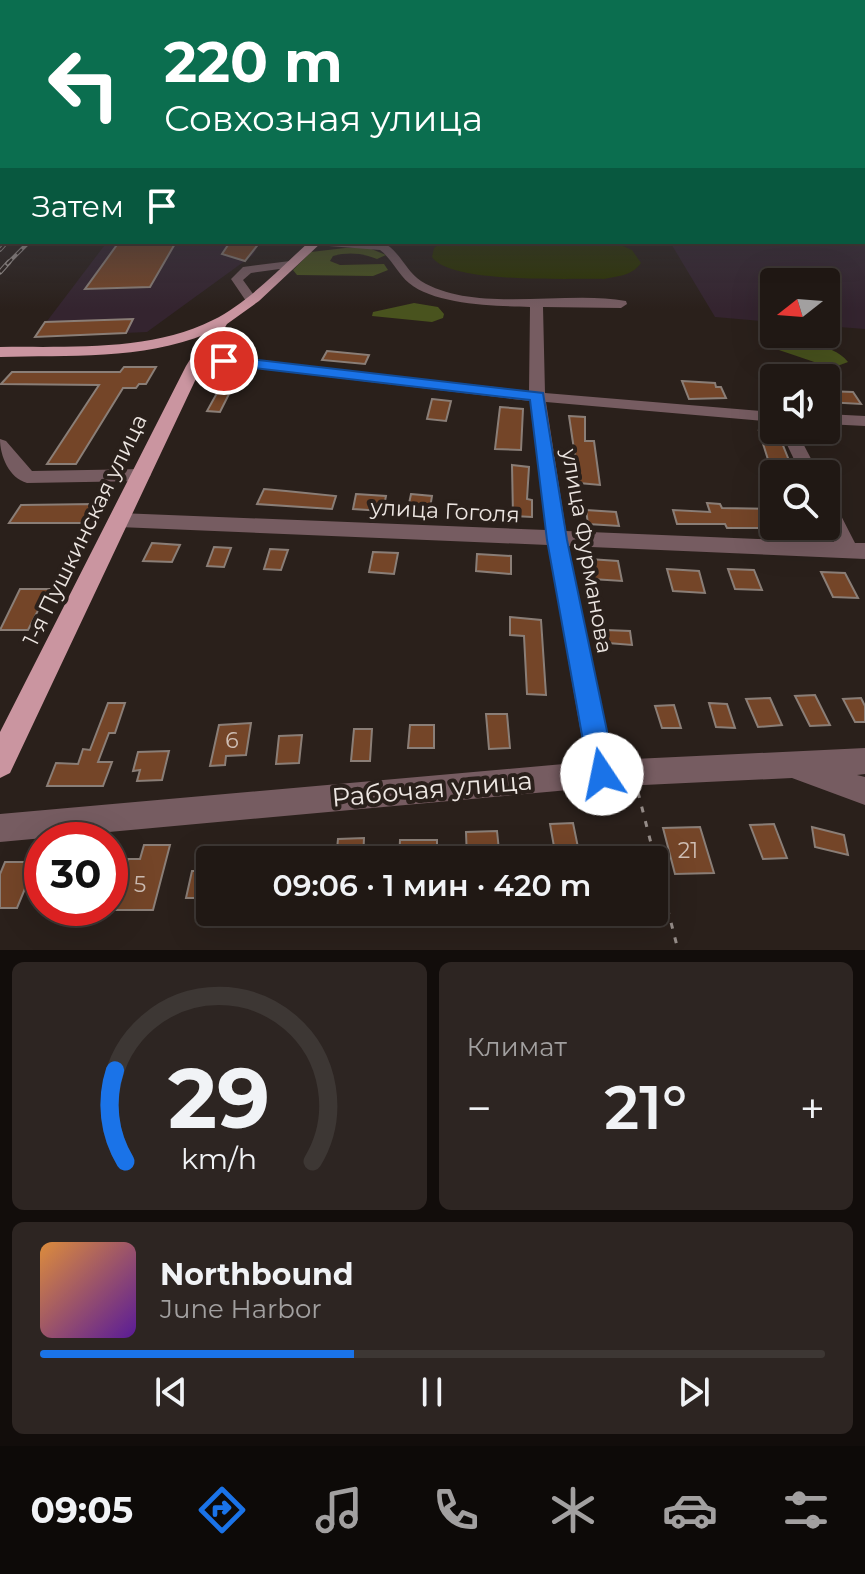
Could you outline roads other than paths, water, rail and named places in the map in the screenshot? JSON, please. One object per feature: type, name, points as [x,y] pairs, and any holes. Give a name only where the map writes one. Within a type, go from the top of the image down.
[{"type":"main road","points":[[0,352],[147,344],[196,333],[221,322],[246,294],[290,265],[314,244]]},
{"type":"main road","name":"1-я Пушкинская улица","points":[[0,763],[197,362],[221,322]]},
{"type":"main road","points":[[147,344],[181,350],[197,362]]},
{"type":"street","points":[[343,244],[383,247],[396,258],[407,276],[438,294],[536,302],[621,304]]},
{"type":"street","points":[[246,294],[270,267],[290,265]]},
{"type":"street","name":"улица Фурманова","points":[[536,302],[537,397],[557,540],[602,774]]},
{"type":"street","points":[[197,362],[537,397],[760,416]]},
{"type":"street","points":[[840,420],[865,421]]},
{"type":"street","points":[[0,445],[27,477],[142,475]]},
{"type":"street","name":"улица Гоголя","points":[[119,520],[857,551]]},
{"type":"street","points":[[840,526],[857,551]]},
{"type":"street","name":"Рабочая улица","points":[[0,828],[602,774],[865,761]]},
{"type":"street","points":[[791,765],[865,791]]},
{"type":"railway","points":[[0,250],[5,244]]},
{"type":"railway","points":[[9,262],[27,244]]},
{"type":"railway","points":[[0,272],[9,262]]}]
